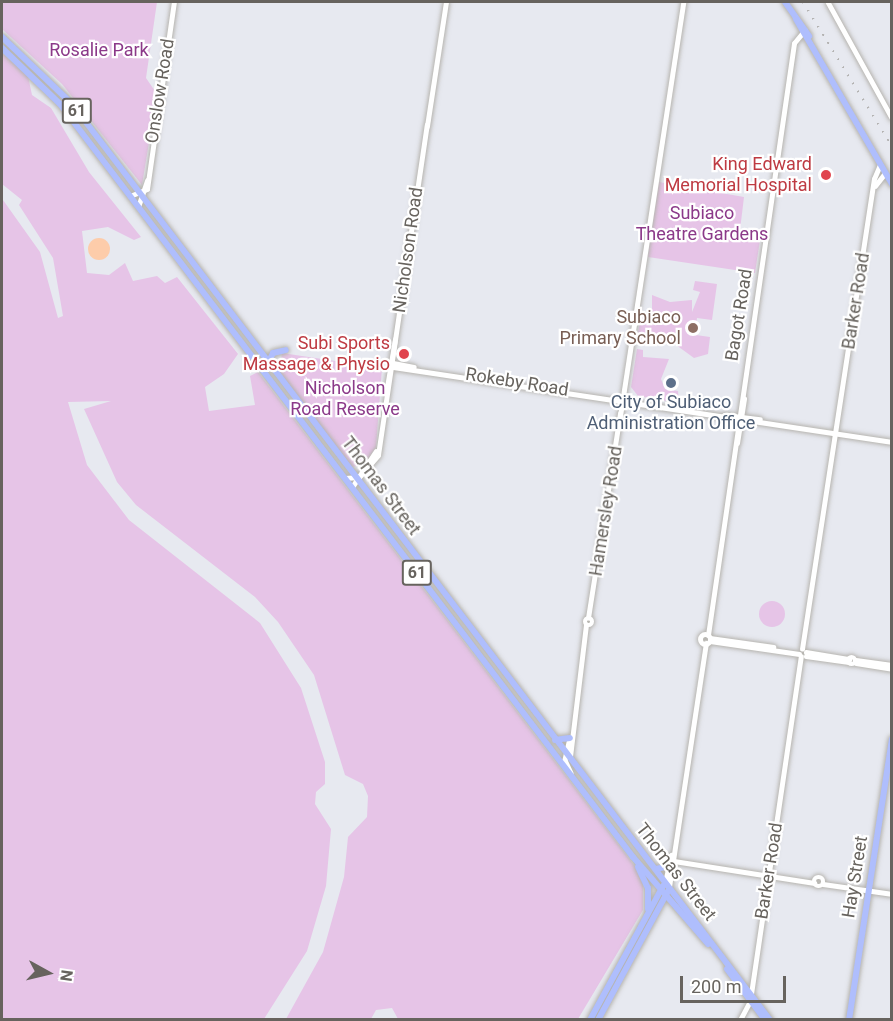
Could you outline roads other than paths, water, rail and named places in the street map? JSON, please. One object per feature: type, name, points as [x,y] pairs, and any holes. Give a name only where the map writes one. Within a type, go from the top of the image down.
[{"type":"main road","name":"Nicholson Road","points":[[352,487],[356,477],[379,443],[446,2]]},
{"type":"main road","points":[[785,2],[888,175],[891,184]]},
{"type":"main road","name":"Bagot Road","points":[[666,888],[707,639],[795,49],[805,33]]},
{"type":"main road","name":"Thomas Street","points":[[2,37],[57,86],[652,867],[678,906],[770,1020]]},
{"type":"main road","name":"Thomas Street","points":[[2,48],[51,94],[633,857],[666,888],[751,997],[765,1020]]},
{"type":"main road","points":[[872,148],[888,175]]},
{"type":"main road","points":[[268,363],[273,353],[286,350]]},
{"type":"main road","name":"Rokeby Road","points":[[391,364],[891,440]]},
{"type":"main road","points":[[345,478],[356,477]]},
{"type":"main road","points":[[555,740],[571,736]]},
{"type":"main road","name":"Hay Street","points":[[849,1020],[891,740]]},
{"type":"main road","points":[[633,857],[650,897],[637,934]]},
{"type":"main road","points":[[652,867],[661,871],[671,863]]},
{"type":"main road","points":[[598,1020],[661,905],[666,888]]},
{"type":"main road","points":[[590,1020],[637,934],[666,888]]},
{"type":"main road","points":[[661,905],[678,906]]},
{"type":"street","name":"Onslow Road","points":[[138,207],[147,181],[174,2]]},
{"type":"street","name":"Hamersley Road","points":[[571,736],[683,2]]},
{"type":"street","points":[[828,2],[891,118]]},
{"type":"street","name":"Barker Road","points":[[740,1020],[751,997],[873,189],[880,165]]},
{"type":"street","name":"Barker Road","points":[[873,189],[888,175]]},
{"type":"street","points":[[130,196],[141,195]]},
{"type":"street","points":[[707,639],[891,667]]},
{"type":"street","points":[[571,736],[568,757],[573,778]]},
{"type":"street","points":[[671,863],[891,894]]},
{"type":"railway","points":[[803,2],[892,146]]},
{"type":"place","name":"King Edward Memorial Hospital","points":[[826,175]]},
{"type":"place","name":"Subiaco Primary School","points":[[693,328]]},
{"type":"place","name":"Subi Sports Massage & Physio","points":[[404,354]]},
{"type":"place","name":"City of Subiaco Administration Office","points":[[671,383]]},
{"type":"park label","name":"Rosalie Park","points":[[99,50]]},
{"type":"park label","name":"Subiaco Theatre Gardens","points":[[702,224]]},
{"type":"park label","name":"Nicholson Road Reserve","points":[[345,399]]}]
